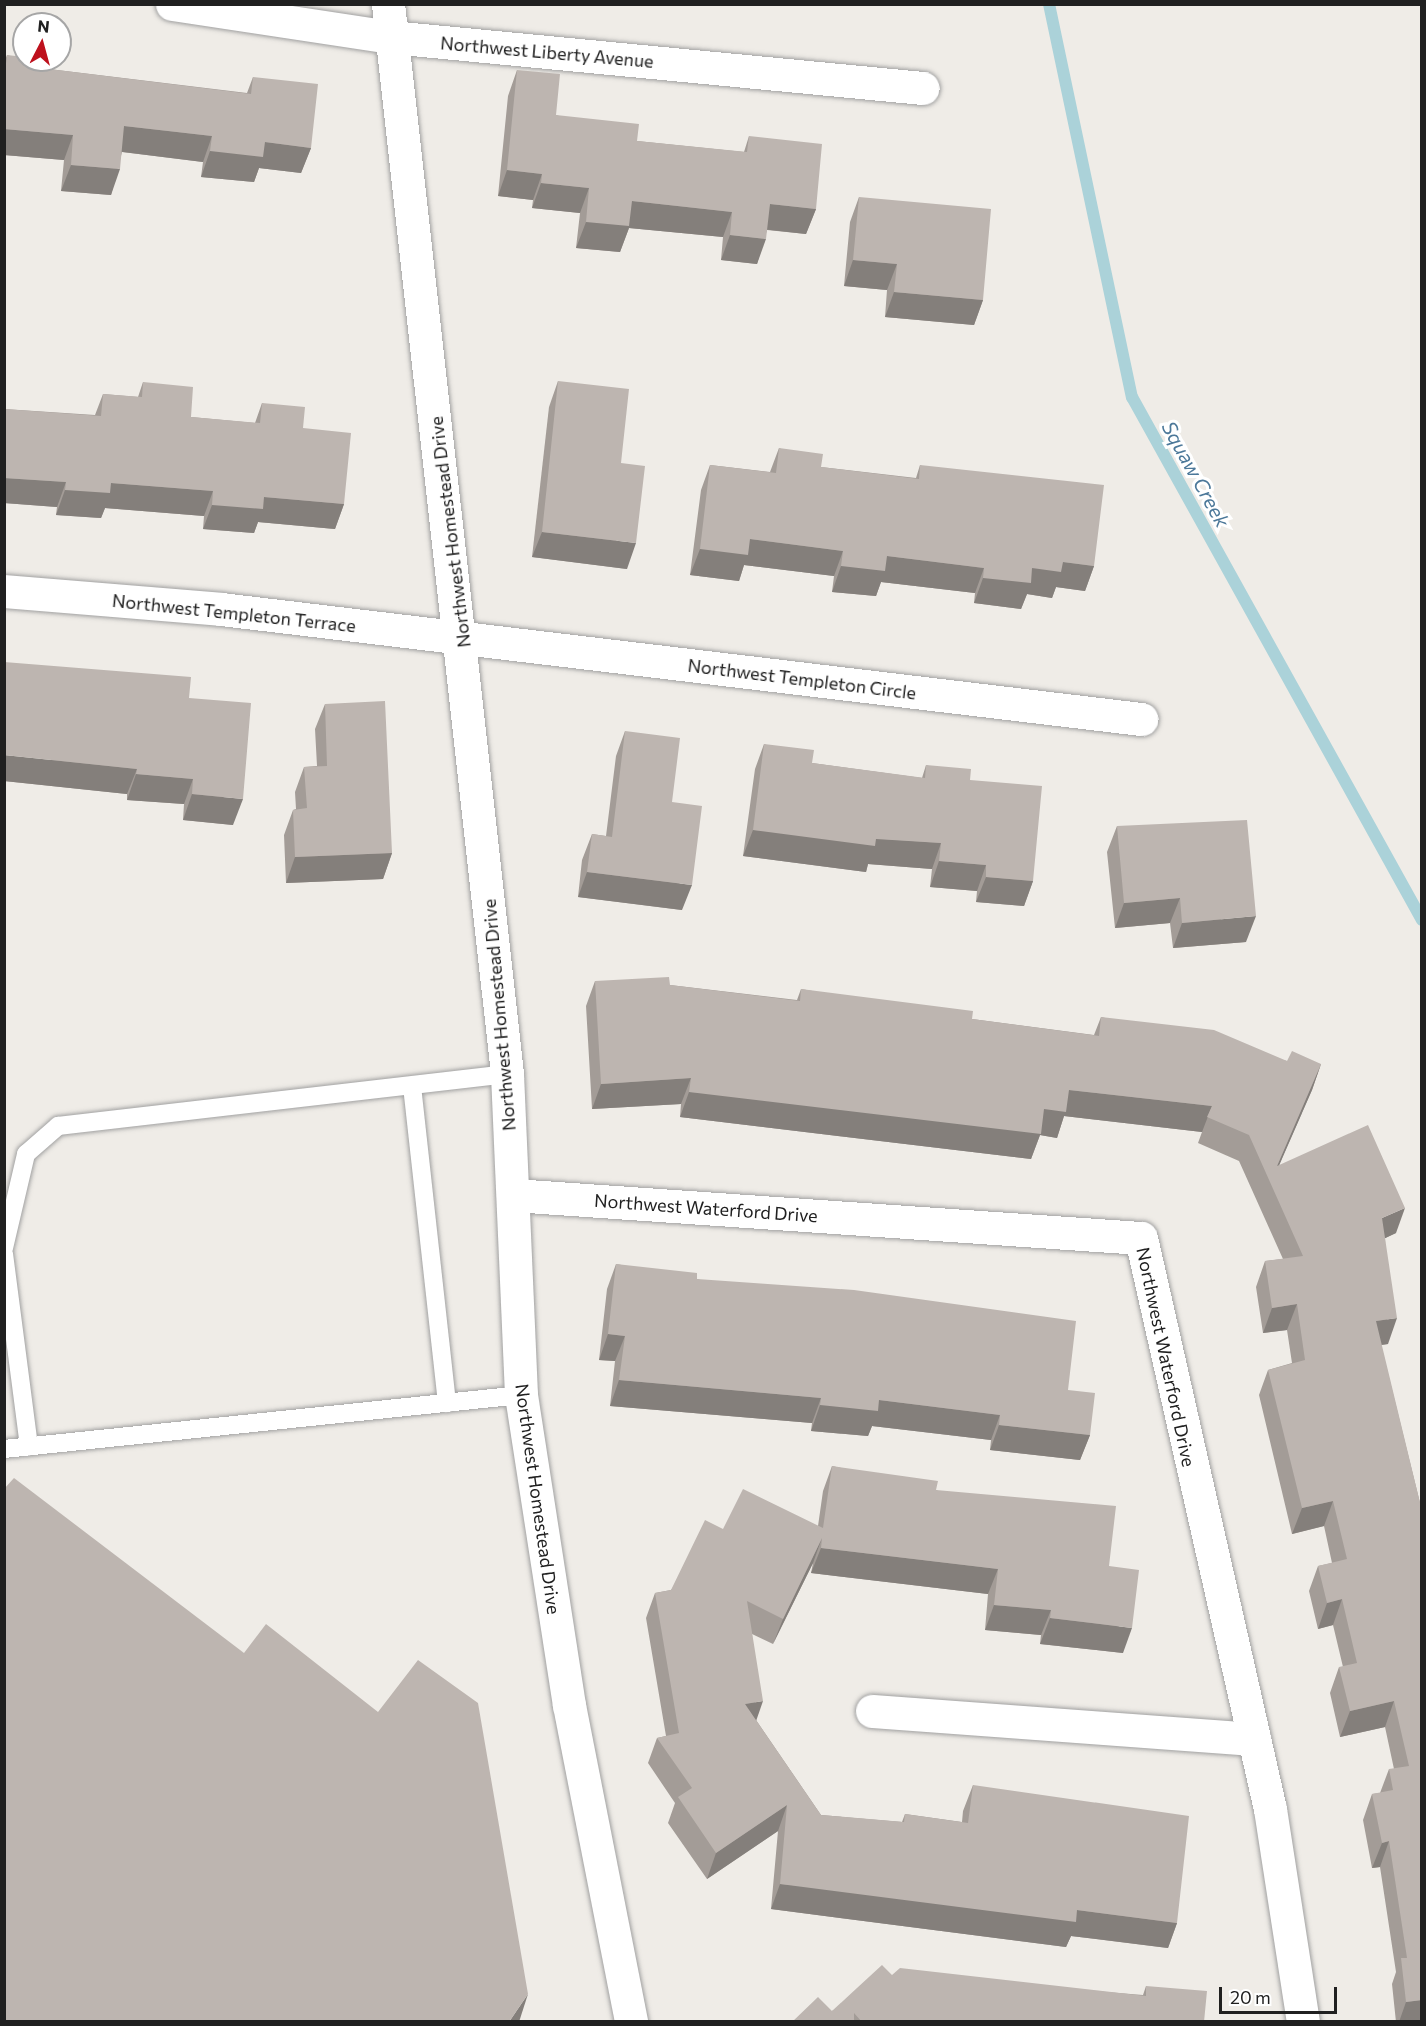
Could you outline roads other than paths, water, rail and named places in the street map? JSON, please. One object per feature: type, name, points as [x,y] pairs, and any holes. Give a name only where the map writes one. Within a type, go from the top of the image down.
[{"type":"street","name":"Northwest Liberty Avenue","points":[[172,4],[391,38],[923,88]]},
{"type":"street","name":"Northwest Homestead Drive","points":[[388,4],[462,639],[507,1074],[521,1395],[569,1705],[631,2022]]},
{"type":"street","name":"Northwest Templeton Terrace","points":[[4,591],[220,609],[462,639]]},
{"type":"street","name":"Northwest Templeton Circle","points":[[462,639],[1141,718]]},
{"type":"street","name":"Northwest Waterford Drive","points":[[513,1195],[1141,1238],[1254,1740],[1303,2022]]},
{"type":"street","points":[[872,1711],[1254,1740]]},
{"type":"lane","points":[[4,1248],[26,1154],[58,1126],[507,1074]]},
{"type":"lane","points":[[412,1086],[447,1403]]},
{"type":"lane","points":[[4,1254],[29,1446]]},
{"type":"lane","points":[[4,1449],[521,1395]]},
{"type":"waterway","name":"Squaw Creek","points":[[1049,4],[1132,397],[1422,920]]}]
